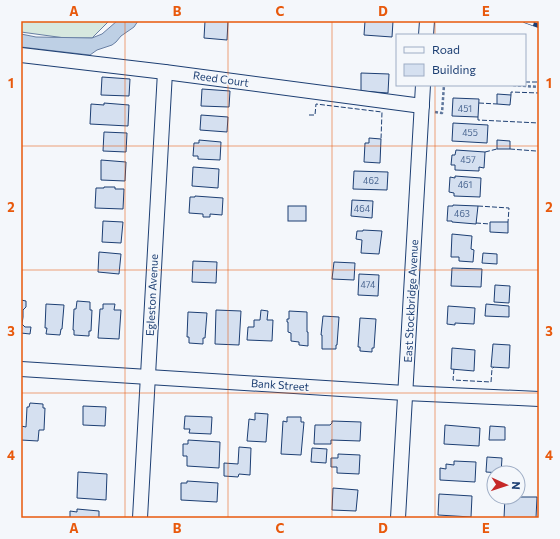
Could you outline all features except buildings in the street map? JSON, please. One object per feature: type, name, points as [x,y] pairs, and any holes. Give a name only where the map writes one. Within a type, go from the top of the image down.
[{"type":"street","points":[[426,34],[428,21]]},
{"type":"street","name":"Reed Court","points":[[21,54],[165,72],[427,109]]},
{"type":"street","name":"Egleston Avenue","points":[[140,518],[165,72]]},
{"type":"street","name":"East Stockbridge Avenue","points":[[398,518],[427,109],[423,86]]},
{"type":"street","name":"Bank Street","points":[[21,370],[148,376],[406,393],[539,399]]},
{"type":"path","points":[[427,109],[442,113],[444,86]]},
{"type":"path","points":[[526,86],[539,87]]},
{"type":"shaded area","points":[[21,21],[109,21],[92,38],[65,38],[21,32]]},
{"type":"water","points":[[117,21],[138,21],[134,27],[121,36],[112,45],[97,50],[90,55],[21,47],[21,34],[36,37],[92,38],[102,34]]},
{"type":"railway","points":[[525,21],[539,26]]},
{"type":"fence","points":[[526,82],[539,82]]},
{"type":"fence","points":[[511,95],[511,92],[539,93]]},
{"type":"fence","points":[[479,103],[497,104]]},
{"type":"fence","points":[[309,115],[315,115],[316,104],[382,112],[381,139]]},
{"type":"fence","points":[[478,117],[478,120],[539,123]]},
{"type":"fence","points":[[485,152],[497,149]]},
{"type":"fence","points":[[510,149],[536,151]]},
{"type":"fence","points":[[478,206],[509,208],[508,222]]},
{"type":"fence","points":[[476,223],[490,224]]},
{"type":"fence","points":[[454,369],[453,380],[491,382],[492,369],[494,367]]}]
